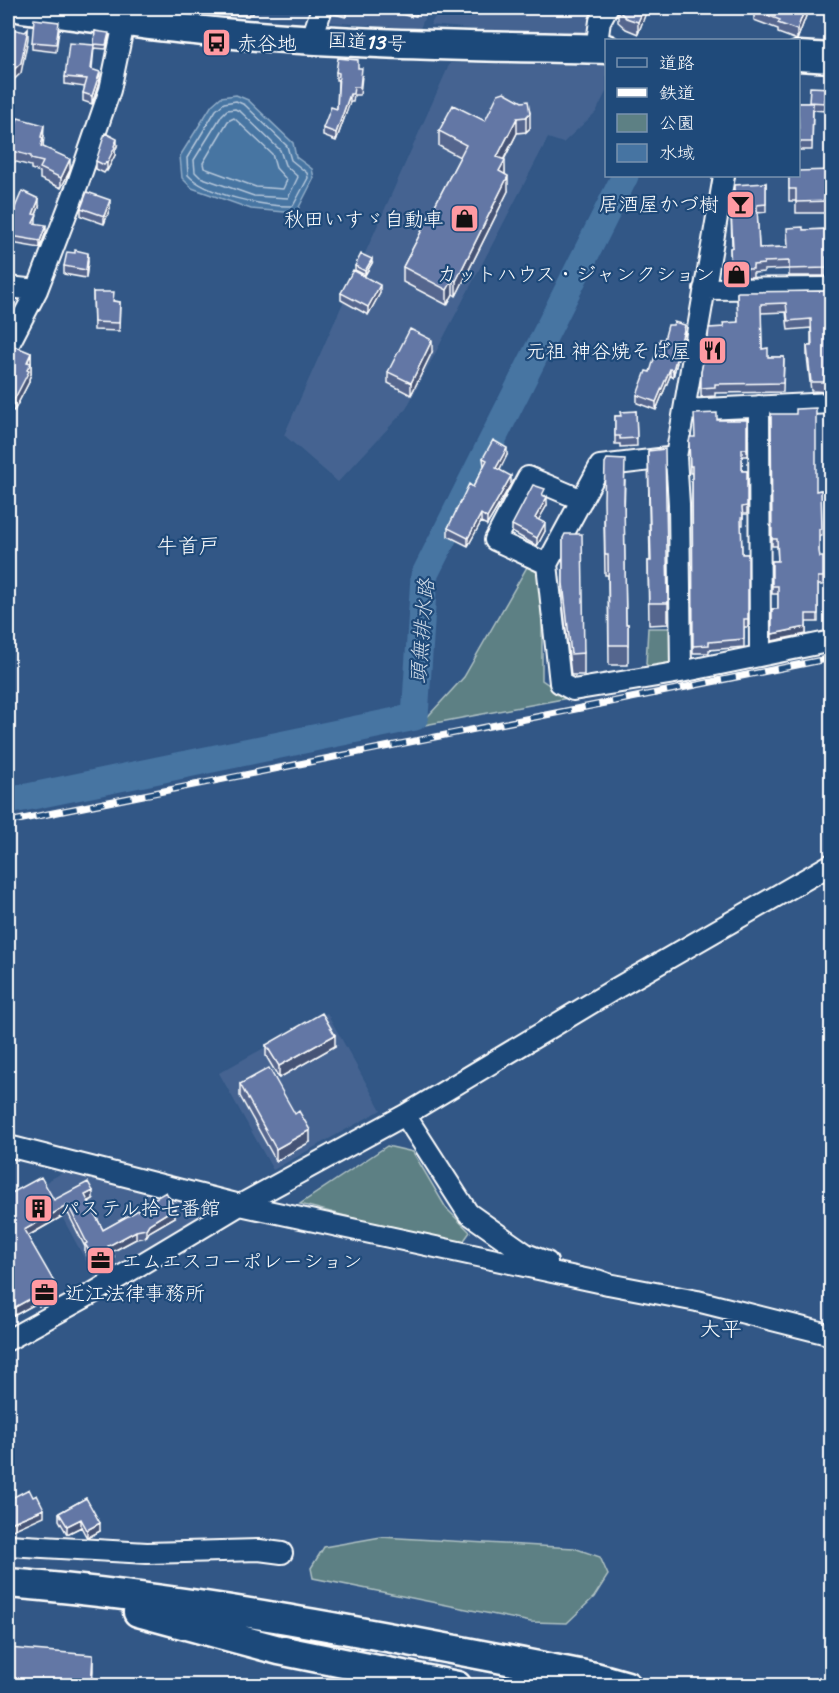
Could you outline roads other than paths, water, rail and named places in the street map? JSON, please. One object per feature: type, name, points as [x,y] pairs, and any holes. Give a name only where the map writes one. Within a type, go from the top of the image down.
[{"type":"highway","name":"国道13号","points":[[22,8],[124,23],[236,34],[407,44],[601,49]]},
{"type":"highway","points":[[800,56],[831,58]]},
{"type":"highway","points":[[8,1583],[160,1599],[279,1617],[584,1675],[627,1686]]},
{"type":"highway","points":[[8,1600],[126,1610],[157,1616],[279,1650],[458,1686]]},
{"type":"street","points":[[312,39],[322,8]]},
{"type":"street","points":[[601,49],[600,21],[607,8]]},
{"type":"street","points":[[9,344],[37,290],[78,183],[110,90],[124,23]]},
{"type":"street","points":[[681,672],[679,504],[676,457],[724,177]]},
{"type":"street","points":[[8,287],[37,290]]},
{"type":"street","points":[[704,289],[831,288]]},
{"type":"street","points":[[684,410],[831,404]]},
{"type":"street","points":[[759,406],[760,656]]},
{"type":"street","points":[[676,457],[600,466],[548,564],[560,683],[573,690],[681,672],[831,641]]},
{"type":"street","points":[[548,564],[495,540],[528,477],[582,500]]},
{"type":"street","points":[[8,1340],[93,1293],[240,1205],[405,1115],[594,1001],[831,864]]},
{"type":"street","points":[[405,1115],[468,1213],[526,1254],[608,1284]]},
{"type":"street","points":[[8,1146],[240,1205],[697,1301],[831,1335]]},
{"type":"street","points":[[8,1545],[147,1553],[259,1550],[282,1552]]},
{"type":"water","points":[[236,95],[248,100],[293,143],[296,157],[312,169],[314,178],[296,213],[251,209],[192,188],[182,178],[180,156],[212,105],[221,97]]},
{"type":"waterway","name":"頭無排水路","points":[[8,801],[415,717],[424,576],[624,177]]},
{"type":"railway","points":[[8,822],[832,658]]},
{"type":"place","name":"赤谷地","points":[[216,43]]},
{"type":"place","name":"居酒屋かづ樹","points":[[740,204]]},
{"type":"place","name":"秋田いすゞ自動車","points":[[465,219]]},
{"type":"place","name":"カットハウス・ジャンクション","points":[[736,274]]},
{"type":"place","name":"元祖 神谷焼そば屋","points":[[712,351]]},
{"type":"place","name":"パステル拾七番館","points":[[39,1208]]},
{"type":"place","name":"エムエスコーポレーション","points":[[101,1261]]},
{"type":"place","name":"近江法律事務所","points":[[44,1293]]},
{"type":"district","name":"牛首戸","points":[[188,546]]},
{"type":"district","name":"大平","points":[[721,1329]]}]
